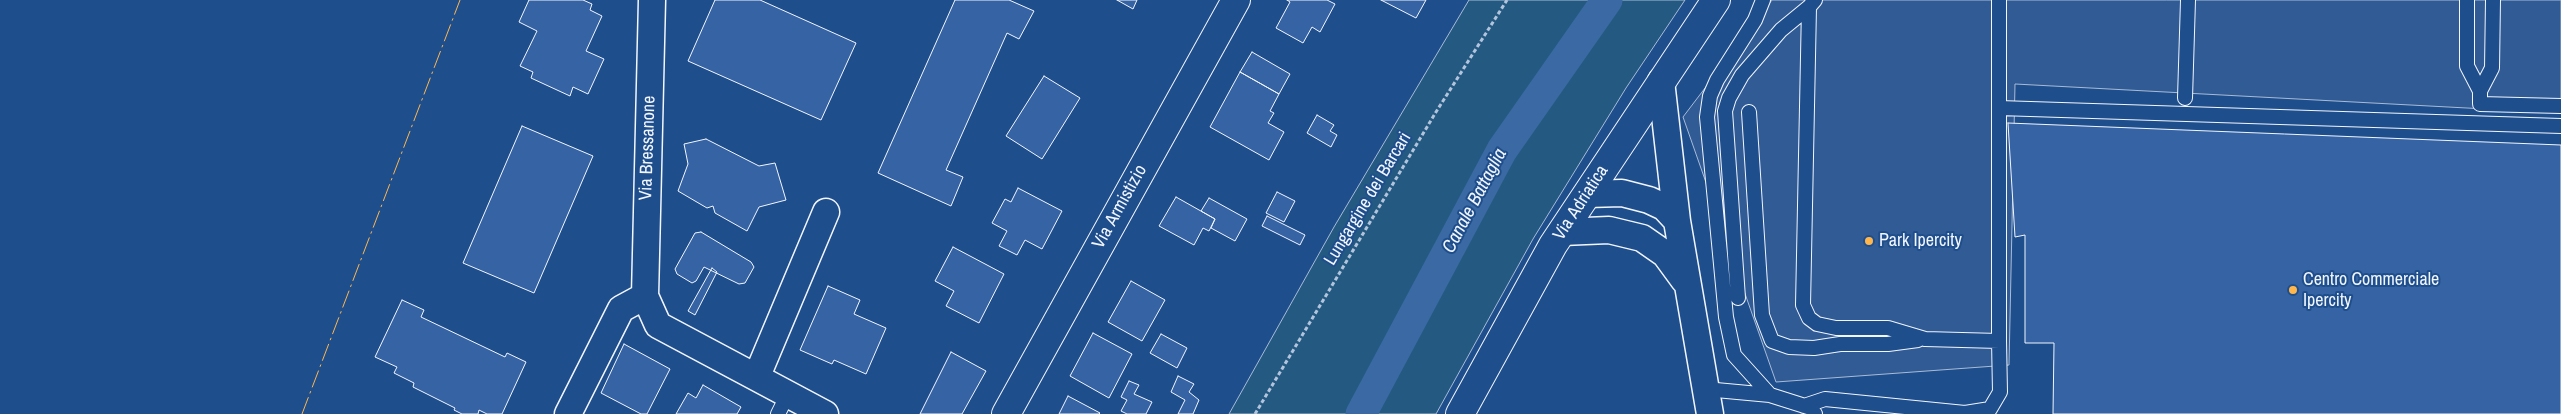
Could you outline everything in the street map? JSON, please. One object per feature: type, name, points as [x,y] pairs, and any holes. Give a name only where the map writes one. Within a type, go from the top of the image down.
[{"type":"main road","name":"Via Armistizio","points":[[1006,414],[1236,0]]},
{"type":"main road","name":"Via Adriatica","points":[[1460,414],[1562,232],[1660,81],[1716,0]]},
{"type":"street","name":"Via Bressanone","points":[[652,0],[645,296],[658,325],[757,376],[783,404],[825,414]]},
{"type":"street","points":[[1660,81],[1686,283],[1710,414]]},
{"type":"street","points":[[1587,194],[1622,193],[1649,200],[1664,207],[1677,221]]},
{"type":"street","points":[[757,376],[826,212]]},
{"type":"street","points":[[1562,232],[1609,230],[1642,238],[1665,254],[1686,283]]},
{"type":"street","points":[[568,414],[621,309],[645,296]]},
{"type":"lane","points":[[1763,0],[1755,20],[1717,80],[1710,96],[1707,117],[1726,317],[1734,355],[1770,395]]},
{"type":"lane","points":[[1705,389],[1770,395],[1809,410],[1825,399],[1965,414],[1990,409],[2000,392],[1999,0]]},
{"type":"lane","points":[[2185,98],[2188,0]]},
{"type":"lane","points":[[2467,0],[2468,66],[2480,90],[2480,104],[2561,106]]},
{"type":"lane","points":[[2480,90],[2492,68],[2493,0]]},
{"type":"lane","points":[[1738,298],[1726,111],[1729,98],[1742,75],[1781,30],[1812,4]]},
{"type":"lane","points":[[1812,4],[1803,305],[1809,318],[1817,324],[1836,328],[1888,328],[1925,339]]},
{"type":"lane","points":[[1999,108],[2561,126]]},
{"type":"lane","points":[[1749,112],[1762,315],[1772,341],[1789,347],[1814,348],[1840,344],[1888,344],[1925,339],[1999,341]]},
{"type":"path","name":"Lungargine dei Barcari","points":[[1255,414],[1436,112],[1507,0]]},
{"type":"shaded area","points":[[1469,0],[1685,0],[1626,88],[1533,239],[1436,414],[1229,414],[1334,227]]},
{"type":"shaded area","name":"Park Ipercity","points":[[1772,0],[2561,0],[2561,113],[2015,84],[2009,365],[1776,382],[1683,117]]},
{"type":"building","points":[[529,0],[583,0],[592,4],[590,10],[602,16],[586,51],[604,59],[588,94],[573,87],[570,96],[531,78],[533,72],[520,66],[537,31],[519,22]]},
{"type":"building","points":[[715,0],[760,0],[856,43],[821,120],[688,61]]},
{"type":"building","points":[[955,0],[1009,0],[1034,11],[1019,39],[1007,33],[946,170],[963,177],[951,206],[878,173]]},
{"type":"building","points":[[1117,0],[1137,0],[1133,9]]},
{"type":"building","points":[[1287,0],[1327,0],[1335,4],[1320,32],[1312,27],[1303,43],[1276,28],[1290,2]]},
{"type":"building","points":[[1381,0],[1426,0],[1416,18]]},
{"type":"building","points":[[1252,52],[1290,74],[1279,94],[1240,72]]},
{"type":"building","points":[[1240,72],[1279,94],[1270,111],[1274,113],[1268,123],[1284,132],[1269,160],[1210,127]]},
{"type":"building","points":[[1044,76],[1080,98],[1042,159],[1006,136]]},
{"type":"building","points":[[1317,115],[1334,125],[1330,131],[1337,135],[1331,147],[1307,133]]},
{"type":"building","name":"Centro Commerciale Ipercity","points":[[2008,123],[2561,145],[2561,414],[2053,414],[2054,343],[2025,343],[2025,235],[2015,237]]},
{"type":"building","points":[[522,126],[593,156],[534,293],[463,263]]},
{"type":"building","points":[[706,139],[759,166],[775,163],[786,200],[759,207],[747,231],[715,213],[713,206],[707,208],[678,191],[688,164],[684,144]]},
{"type":"building","points":[[1018,188],[1062,211],[1042,249],[1025,240],[1017,255],[999,246],[1007,231],[992,223],[1005,199],[1011,202]]},
{"type":"building","points":[[1277,192],[1295,201],[1284,222],[1266,213]]},
{"type":"building","points":[[1176,197],[1215,219],[1209,231],[1203,228],[1194,245],[1159,226]]},
{"type":"building","points":[[1209,198],[1247,219],[1235,241],[1211,228],[1215,219],[1201,211]]},
{"type":"building","points":[[1267,216],[1305,235],[1300,245],[1262,226]]},
{"type":"building","points":[[701,232],[751,262],[754,267],[745,283],[739,284],[704,267],[696,281],[692,283],[677,274],[675,269],[695,233]]},
{"type":"building","points":[[953,247],[1004,274],[979,323],[946,306],[954,291],[935,281]]},
{"type":"building","points":[[712,268],[717,272],[695,315],[688,311]]},
{"type":"building","points":[[1131,281],[1165,300],[1142,341],[1108,322]]},
{"type":"building","points":[[828,286],[860,300],[854,314],[886,328],[866,374],[834,360],[832,364],[800,350]]},
{"type":"building","points":[[402,300],[424,310],[421,317],[505,357],[507,353],[526,362],[502,414],[487,414],[479,410],[478,414],[462,414],[454,410],[455,408],[413,387],[414,383],[394,373],[397,367],[375,357]]},
{"type":"building","points":[[1093,333],[1132,354],[1109,398],[1070,376]]},
{"type":"building","points":[[1161,334],[1187,348],[1177,368],[1150,353]]},
{"type":"building","points":[[624,344],[670,369],[647,414],[641,414],[601,393]]},
{"type":"building","points":[[951,352],[986,371],[962,414],[920,414]]},
{"type":"building","points":[[1178,376],[1194,384],[1189,392],[1199,400],[1193,414],[1178,414],[1185,400],[1171,392]]},
{"type":"building","points":[[1129,381],[1139,385],[1134,394],[1152,402],[1146,414],[1127,414],[1121,411],[1127,400],[1121,397]]},
{"type":"building","points":[[703,385],[741,407],[737,414],[676,414],[688,393],[696,398]]},
{"type":"building","points":[[1068,396],[1100,413],[1059,414]]},
{"type":"waterway","name":"Canale Battaglia","points":[[1361,414],[1502,150],[1607,0]]},
{"type":"power","points":[[302,414],[460,0]]},
{"type":"place","name":"Park Ipercity","points":[[1869,241]]},
{"type":"place","name":"Centro Commerciale Ipercity","points":[[2293,290]]}]
